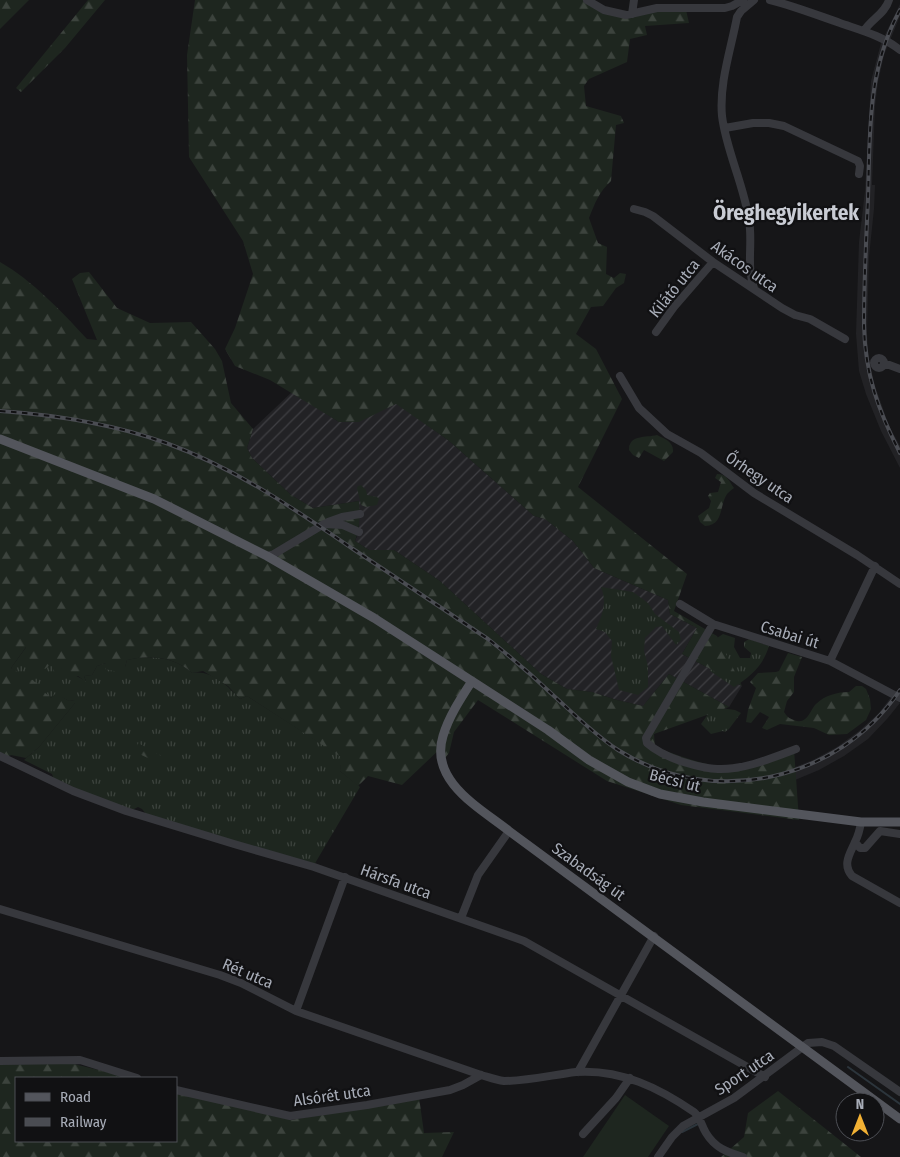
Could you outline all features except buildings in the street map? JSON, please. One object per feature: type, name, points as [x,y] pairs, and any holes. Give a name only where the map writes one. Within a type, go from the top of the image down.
[{"type":"main road","name":"Bécsi út","points":[[0,439],[154,499],[267,556],[374,618],[548,730],[589,760],[621,778],[644,788],[667,796],[703,802],[861,822],[900,822]]},
{"type":"main road","name":"Szabadság út","points":[[472,681],[449,721],[442,738],[441,758],[444,770],[459,791],[509,831],[900,1119]]},
{"type":"street","points":[[587,0],[604,10],[626,15],[657,8],[725,8],[743,0]]},
{"type":"street","points":[[632,14],[634,0]]},
{"type":"street","points":[[754,0],[736,17],[722,88],[722,117],[747,206],[750,231],[749,262],[754,288]]},
{"type":"street","points":[[770,0],[886,40],[900,49]]},
{"type":"street","points":[[864,32],[871,22],[885,9],[890,0]]},
{"type":"street","points":[[725,128],[753,122],[784,126],[858,161],[860,166],[859,174]]},
{"type":"street","name":"Akácos utca","points":[[634,209],[653,216],[714,262],[782,308],[810,318],[846,338]]},
{"type":"street","name":"Kilátó utca","points":[[656,332],[674,307],[714,262]]},
{"type":"street","points":[[884,363],[900,369]]},
{"type":"street","name":"Őrhegy utca","points":[[620,376],[639,408],[667,434],[701,453],[749,490],[874,566],[900,584]]},
{"type":"street","points":[[267,556],[283,550],[324,524],[342,517],[360,514]]},
{"type":"street","points":[[324,524],[343,525],[359,532]]},
{"type":"street","points":[[282,565],[280,555],[283,550]]},
{"type":"street","points":[[830,661],[874,566]]},
{"type":"street","name":"Csabai út","points":[[680,604],[713,624],[830,661],[900,698]]},
{"type":"street","points":[[713,624],[646,738],[646,743],[656,751],[678,760],[704,768],[719,770],[757,762],[796,749]]},
{"type":"street","name":"Hársfa utca","points":[[0,756],[73,791],[126,811],[345,877],[524,941],[764,1076]]},
{"type":"street","points":[[861,822],[855,842],[847,858],[849,873],[900,903]]},
{"type":"street","points":[[462,918],[478,875],[509,831]]},
{"type":"street","points":[[855,842],[860,848],[865,848],[880,831],[900,834]]},
{"type":"street","points":[[296,1011],[345,877]]},
{"type":"street","name":"Rét utca","points":[[0,909],[220,975],[241,983],[296,1011],[481,1075],[502,1081],[578,1072],[614,1074],[651,1086],[700,1116]]},
{"type":"street","points":[[578,1072],[654,936]]},
{"type":"street","points":[[802,1047],[816,1042],[834,1046],[900,1092]]},
{"type":"street","name":"Sport utca","points":[[658,1157],[677,1131],[734,1098],[802,1047]]},
{"type":"street","points":[[0,1061],[80,1060],[135,1077]]},
{"type":"street","name":"Alsórét utca","points":[[178,1090],[290,1116],[450,1090],[481,1075]]},
{"type":"street","points":[[583,1134],[616,1098],[630,1078]]},
{"type":"street","points":[[700,1116],[706,1132],[720,1150],[743,1157]]},
{"type":"shaded area","points":[[900,4],[900,16],[884,55],[875,106],[872,185],[875,185],[869,257],[867,333],[868,354],[874,383],[889,426],[900,446],[900,468],[881,431],[866,394],[859,371],[856,334],[859,242],[865,191],[871,81],[881,43]]},
{"type":"shaded area","points":[[292,392],[339,422],[359,421],[396,403],[448,440],[534,516],[545,519],[573,541],[594,568],[668,600],[670,614],[697,628],[682,654],[742,686],[729,707],[669,674],[643,706],[592,692],[567,689],[541,674],[440,581],[394,550],[369,550],[355,541],[359,532],[359,501],[313,508],[291,495],[252,458],[247,448],[253,429]]},
{"type":"shaded area","points":[[891,697],[900,703],[868,739],[844,756],[819,770],[795,780],[721,789],[675,772],[790,769],[813,760],[837,747],[879,713]]},
{"type":"green space","points":[[0,0],[29,0],[0,29]]},
{"type":"green space","points":[[88,0],[105,0],[65,48],[21,92],[16,88]]},
{"type":"green space","points":[[195,0],[584,0],[626,17],[658,9],[686,10],[689,23],[645,26],[647,35],[630,39],[627,62],[589,79],[584,86],[586,106],[621,116],[624,123],[616,125],[611,181],[600,194],[589,218],[598,243],[607,247],[606,274],[614,278],[620,273],[626,274],[624,283],[616,288],[603,306],[591,307],[576,334],[596,349],[622,399],[578,487],[687,574],[674,611],[717,636],[742,686],[682,654],[697,628],[670,614],[668,600],[594,568],[573,541],[545,519],[534,516],[448,440],[396,404],[359,422],[339,422],[270,380],[235,366],[225,349],[235,328],[253,274],[243,241],[189,157],[187,55]]},
{"type":"green space","points":[[0,262],[35,287],[87,339],[97,340],[72,279],[80,273],[89,272],[117,308],[150,323],[191,322],[215,349],[222,361],[231,403],[253,429],[247,448],[252,458],[291,495],[313,508],[359,501],[359,522],[355,541],[369,550],[394,550],[440,581],[541,674],[567,689],[592,692],[643,706],[669,674],[729,707],[654,734],[655,747],[697,762],[722,766],[749,762],[794,749],[799,820],[681,805],[607,781],[478,700],[454,732],[449,753],[445,758],[442,747],[402,785],[368,776],[358,786],[340,771],[341,757],[247,696],[240,699],[228,686],[203,671],[192,673],[178,663],[153,657],[127,660],[125,667],[118,672],[105,669],[106,663],[97,666],[92,675],[84,676],[86,682],[78,676],[66,678],[61,668],[54,672],[52,663],[45,669],[39,667],[38,662],[25,657],[26,647],[11,668],[42,686],[43,691],[51,698],[56,693],[69,701],[75,700],[75,703],[39,747],[26,758],[11,755],[6,758],[0,756]]},
{"type":"green space","points":[[657,435],[668,441],[673,449],[673,452],[664,461],[644,450],[639,458],[629,450],[632,441],[635,439]]},
{"type":"green space","points":[[717,474],[729,480],[734,488],[727,494],[718,519],[711,525],[705,526],[700,522],[698,516],[709,508],[711,501],[708,496],[710,493],[718,492],[721,482],[715,478]]},
{"type":"green space","points":[[361,485],[366,490],[367,495],[379,499],[377,505],[366,507],[361,505],[357,488]]},
{"type":"green space","points":[[601,587],[633,592],[648,603],[655,614],[679,632],[681,640],[676,645],[662,626],[656,627],[645,638],[644,651],[648,667],[648,687],[638,695],[619,690],[611,656],[612,641],[605,632],[596,629],[603,608],[604,598]]},
{"type":"green space","points":[[723,634],[735,638],[734,647],[740,658],[750,658],[751,653],[744,647],[744,642],[749,639],[769,646],[756,670],[734,687],[710,671],[716,660],[717,638]]},
{"type":"green space","points":[[27,646],[61,668],[86,681],[84,676],[92,675],[97,666],[106,663],[125,667],[127,660],[144,657],[170,660],[192,673],[212,676],[240,699],[247,696],[342,757],[340,771],[360,787],[314,865],[147,815],[138,807],[130,811],[55,782],[52,774],[24,760],[39,747],[75,703],[75,700],[69,701],[56,694],[51,698],[11,668]]},
{"type":"green space","points":[[788,653],[802,657],[794,677],[794,692],[787,701],[784,712],[788,717],[797,721],[804,720],[823,698],[836,693],[849,692],[856,686],[862,686],[866,689],[870,699],[871,709],[866,720],[847,734],[829,735],[814,728],[780,724],[767,730],[762,728],[769,717],[760,712],[751,723],[746,722],[756,688],[750,682],[758,673],[779,671]]},
{"type":"green space","points":[[713,707],[735,710],[741,713],[725,732],[711,734],[701,724]]},
{"type":"green space","points":[[138,743],[163,757],[166,762],[165,766],[135,752]]},
{"type":"green space","points":[[0,1064],[74,1064],[127,1077],[15,1077],[15,1142],[178,1142],[178,1091],[291,1120],[419,1097],[424,1133],[454,1132],[442,1157],[0,1157]]},
{"type":"green space","points":[[778,1091],[835,1136],[835,1142],[842,1142],[861,1157],[721,1157],[744,1137],[748,1113]]},
{"type":"green space","points":[[625,1095],[669,1126],[648,1157],[583,1157]]},
{"type":"waterway","points":[[848,1067],[900,1104]]},
{"type":"waterway","points":[[682,1132],[698,1124]]},
{"type":"railway","points":[[900,10],[881,56],[872,102],[864,325],[867,360],[874,391],[885,422],[900,453]]},
{"type":"railway","points":[[0,411],[64,418],[146,436],[191,453],[240,477],[308,519],[488,639],[601,738],[618,750],[655,768],[693,778],[732,781],[771,777],[808,765],[843,746],[874,721],[900,690]]},
{"type":"district","name":"Öreghegyikertek","points":[[786,213]]}]
